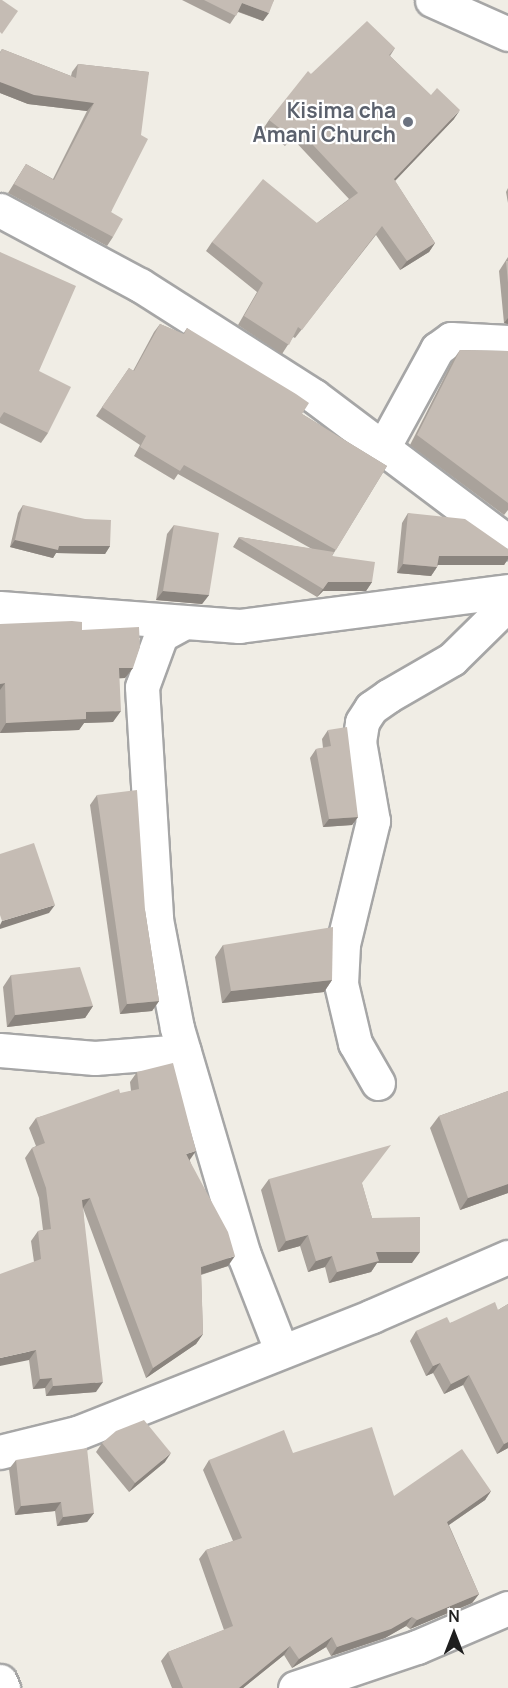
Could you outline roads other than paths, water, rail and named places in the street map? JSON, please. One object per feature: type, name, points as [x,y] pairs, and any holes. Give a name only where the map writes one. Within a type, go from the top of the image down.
[{"type":"street","points":[[432,0],[508,34]]},
{"type":"street","points":[[0,210],[140,285],[314,396],[384,446],[508,542]]},
{"type":"street","points":[[384,446],[437,349],[451,339],[508,342]]},
{"type":"street","points":[[0,608],[181,624],[239,626],[508,591]]},
{"type":"street","points":[[378,1083],[355,1043],[341,984],[342,944],[373,821],[359,742],[362,722],[371,708],[452,658],[508,604]]},
{"type":"street","points":[[181,624],[161,635],[142,687],[156,919],[184,1052],[244,1255],[281,1350]]},
{"type":"street","points":[[0,1050],[95,1058],[184,1052]]},
{"type":"street","points":[[0,1452],[77,1433],[281,1350],[372,1316],[508,1257]]},
{"type":"street","points":[[295,1688],[417,1647],[508,1608]]},
{"type":"street","points":[[0,1681],[3,1688]]},
{"type":"place","name":"Kisima cha Amani Church","points":[[408,122]]}]
